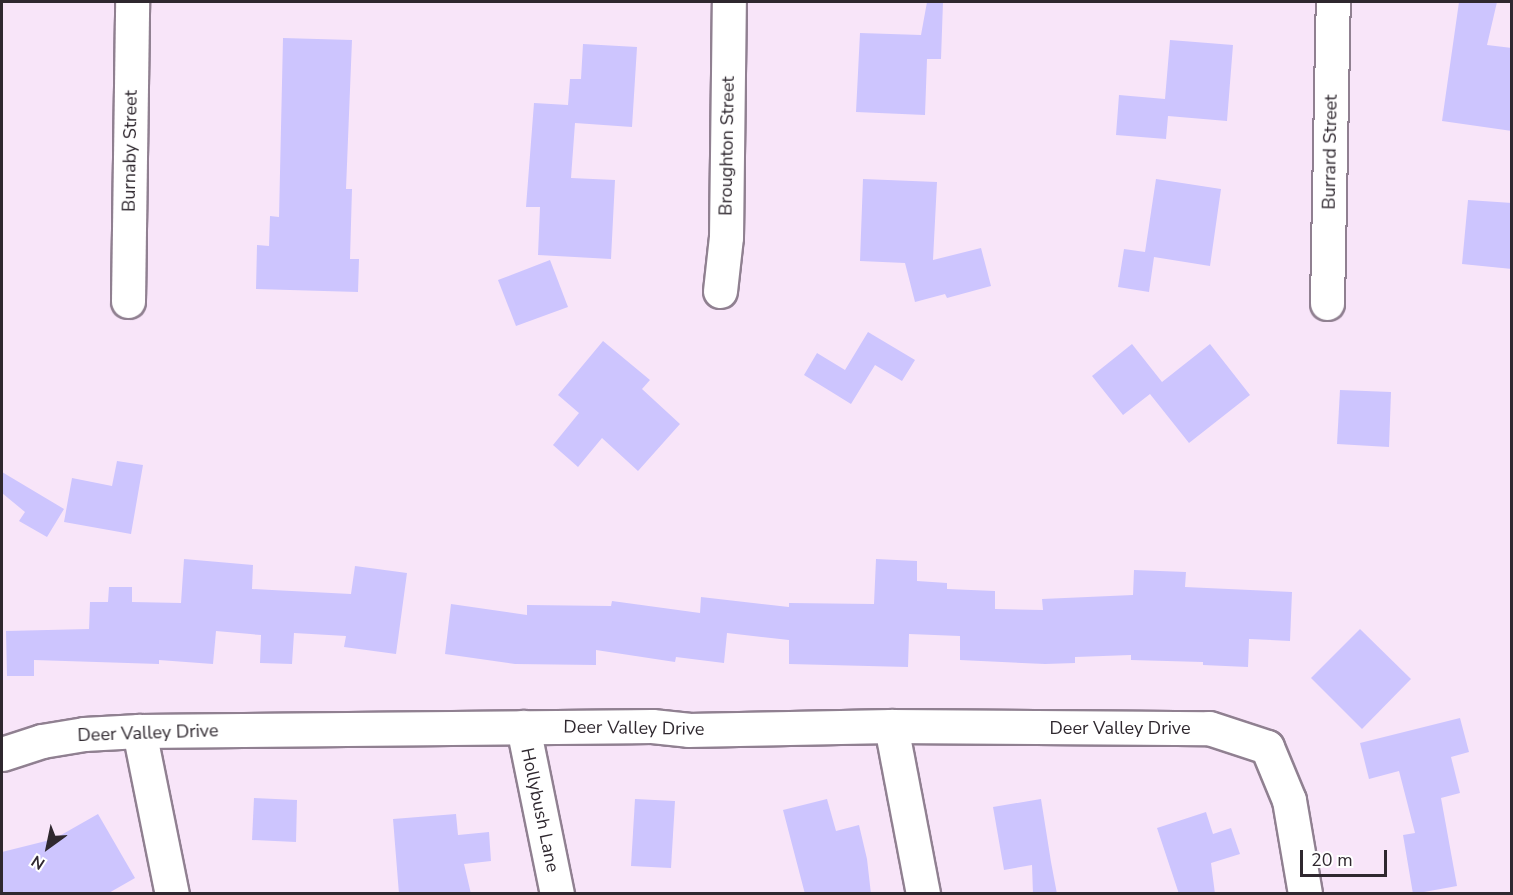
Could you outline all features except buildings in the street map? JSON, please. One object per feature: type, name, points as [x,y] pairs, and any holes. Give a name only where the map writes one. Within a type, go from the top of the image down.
[{"type":"street","name":"Burnaby Street","points":[[128,301],[132,2]]},
{"type":"street","name":"Broughton Street","points":[[720,291],[726,237],[729,2]]},
{"type":"street","name":"Burrard Street","points":[[1327,303],[1333,2]]},
{"type":"street","name":"Deer Valley Drive","points":[[2,754],[42,741],[84,734],[139,731],[652,726],[688,730],[891,726],[1209,728],[1267,747],[1289,800],[1305,894]]},
{"type":"street","points":[[891,726],[923,894]]},
{"type":"street","name":"Hollybush Lane","points":[[522,727],[557,894]]},
{"type":"street","points":[[139,731],[172,894]]}]
